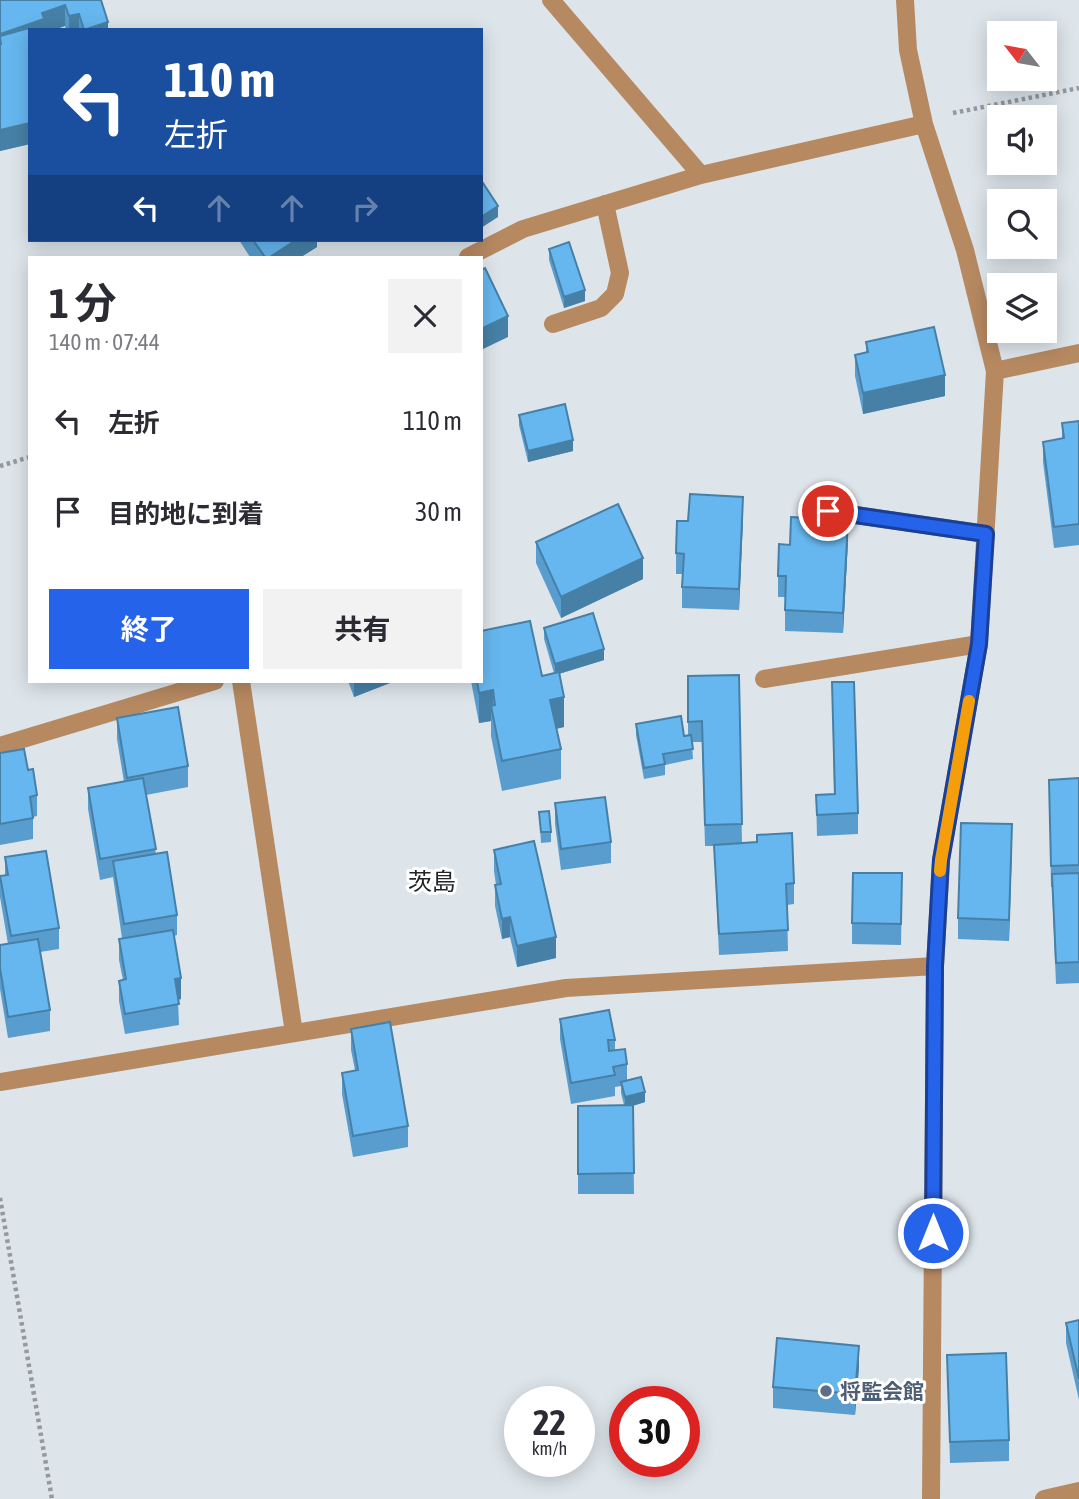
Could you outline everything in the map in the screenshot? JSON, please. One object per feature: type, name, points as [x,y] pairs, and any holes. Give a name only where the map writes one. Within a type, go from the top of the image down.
[{"type":"street","points":[[551,0],[701,175]]},
{"type":"street","points":[[905,0],[908,50],[923,121],[965,250],[995,371],[979,644],[941,860],[935,966],[931,1499]]},
{"type":"street","points":[[470,256],[523,229],[701,175],[923,121]]},
{"type":"street","points":[[553,324],[601,308],[615,294],[620,273],[605,204]]},
{"type":"street","points":[[995,371],[1079,353]]},
{"type":"street","points":[[828,511],[986,534]]},
{"type":"street","points":[[764,679],[979,644]]},
{"type":"street","points":[[0,746],[208,683]]},
{"type":"street","points":[[241,683],[294,1033]]},
{"type":"street","points":[[0,1082],[566,988],[935,966]]},
{"type":"street","points":[[1044,1499],[1079,1491]]},
{"type":"path","points":[[923,121],[1079,88]]},
{"type":"path","points":[[0,466],[28,458]]},
{"type":"path","points":[[0,1198],[52,1499]]},
{"type":"building","points":[[0,0],[101,0],[108,22],[83,28],[79,14],[69,16],[65,5],[42,13],[44,19],[0,34]]},
{"type":"building","points":[[28,28],[28,123],[0,130],[1,44],[0,36]]},
{"type":"building","points":[[483,183],[498,206],[483,216]]},
{"type":"building","points":[[254,242],[293,242],[272,256],[264,256]]},
{"type":"building","points":[[569,242],[585,290],[564,297],[549,249]]},
{"type":"building","points":[[485,268],[508,316],[483,328]]},
{"type":"building","points":[[934,327],[945,375],[863,393],[855,355],[868,352],[866,342]]},
{"type":"building","points":[[565,404],[573,440],[528,451],[519,415]]},
{"type":"building","points":[[1079,421],[1079,524],[1054,527],[1043,442],[1064,438],[1062,423]]},
{"type":"building","points":[[690,494],[743,497],[739,589],[682,587],[684,554],[676,553],[677,521],[688,521]]},
{"type":"building","points":[[618,504],[643,558],[561,597],[536,542]]},
{"type":"building","points":[[791,517],[848,520],[843,613],[785,610],[786,576],[778,576],[779,544],[790,545]]},
{"type":"building","points":[[593,613],[604,649],[555,664],[544,628]]},
{"type":"building","points":[[530,621],[542,676],[559,672],[564,697],[550,700],[561,749],[502,761],[491,706],[495,705],[493,690],[479,693],[477,683],[483,683],[483,631]]},
{"type":"building","points":[[739,675],[742,824],[705,825],[702,721],[688,722],[688,676]]},
{"type":"building","points":[[832,682],[854,682],[858,813],[817,815],[816,795],[835,794]]},
{"type":"building","points":[[178,707],[188,766],[127,778],[117,718]]},
{"type":"building","points":[[681,716],[684,736],[691,735],[693,749],[663,754],[665,764],[644,768],[636,724]]},
{"type":"building","points":[[24,749],[28,770],[33,769],[37,795],[30,797],[33,818],[0,824],[0,753]]},
{"type":"building","points":[[143,778],[156,849],[100,859],[88,788]]},
{"type":"building","points":[[1079,778],[1079,865],[1051,866],[1049,780]]},
{"type":"building","points":[[605,797],[611,842],[561,849],[555,803]]},
{"type":"building","points":[[549,811],[551,832],[541,832],[539,812]]},
{"type":"building","points":[[961,823],[1012,824],[1009,920],[958,918]]},
{"type":"building","points":[[792,833],[794,883],[786,884],[788,930],[719,934],[714,845],[757,842],[757,835]]},
{"type":"building","points":[[534,841],[556,937],[517,946],[510,917],[502,919],[495,885],[501,884],[494,850]]},
{"type":"building","points":[[46,851],[59,928],[11,936],[0,876],[8,875],[5,857]]},
{"type":"building","points":[[167,852],[177,915],[124,924],[113,861]]},
{"type":"building","points":[[853,873],[902,873],[901,924],[852,923]]},
{"type":"building","points":[[1079,873],[1079,962],[1056,963],[1052,874]]},
{"type":"building","points":[[173,930],[181,978],[175,979],[179,1004],[125,1014],[119,981],[126,979],[119,939]]},
{"type":"building","points":[[38,939],[50,1010],[8,1017],[0,968],[0,945]]},
{"type":"building","points":[[609,1010],[615,1040],[608,1040],[609,1051],[625,1049],[627,1064],[613,1067],[615,1075],[571,1083],[560,1019]]},
{"type":"building","points":[[390,1022],[408,1126],[353,1136],[342,1073],[358,1070],[351,1029]]},
{"type":"building","points":[[641,1077],[645,1092],[625,1097],[621,1082]]},
{"type":"building","points":[[633,1105],[634,1173],[578,1174],[578,1106]]},
{"type":"building","points":[[1079,1320],[1079,1379],[1066,1323]]},
{"type":"building","points":[[777,1338],[859,1346],[855,1394],[773,1387]]},
{"type":"building","points":[[1006,1353],[1009,1440],[950,1442],[947,1355]]},
{"type":"slow traffic","points":[[940,871],[969,701]]},
{"type":"place","name":"将監会館","points":[[826,1391]]},
{"type":"district","name":"茨島","points":[[432,881]]},
{"type":"route","points":[[828,511],[986,534],[979,644],[941,860],[935,966],[933,1233]]}]
